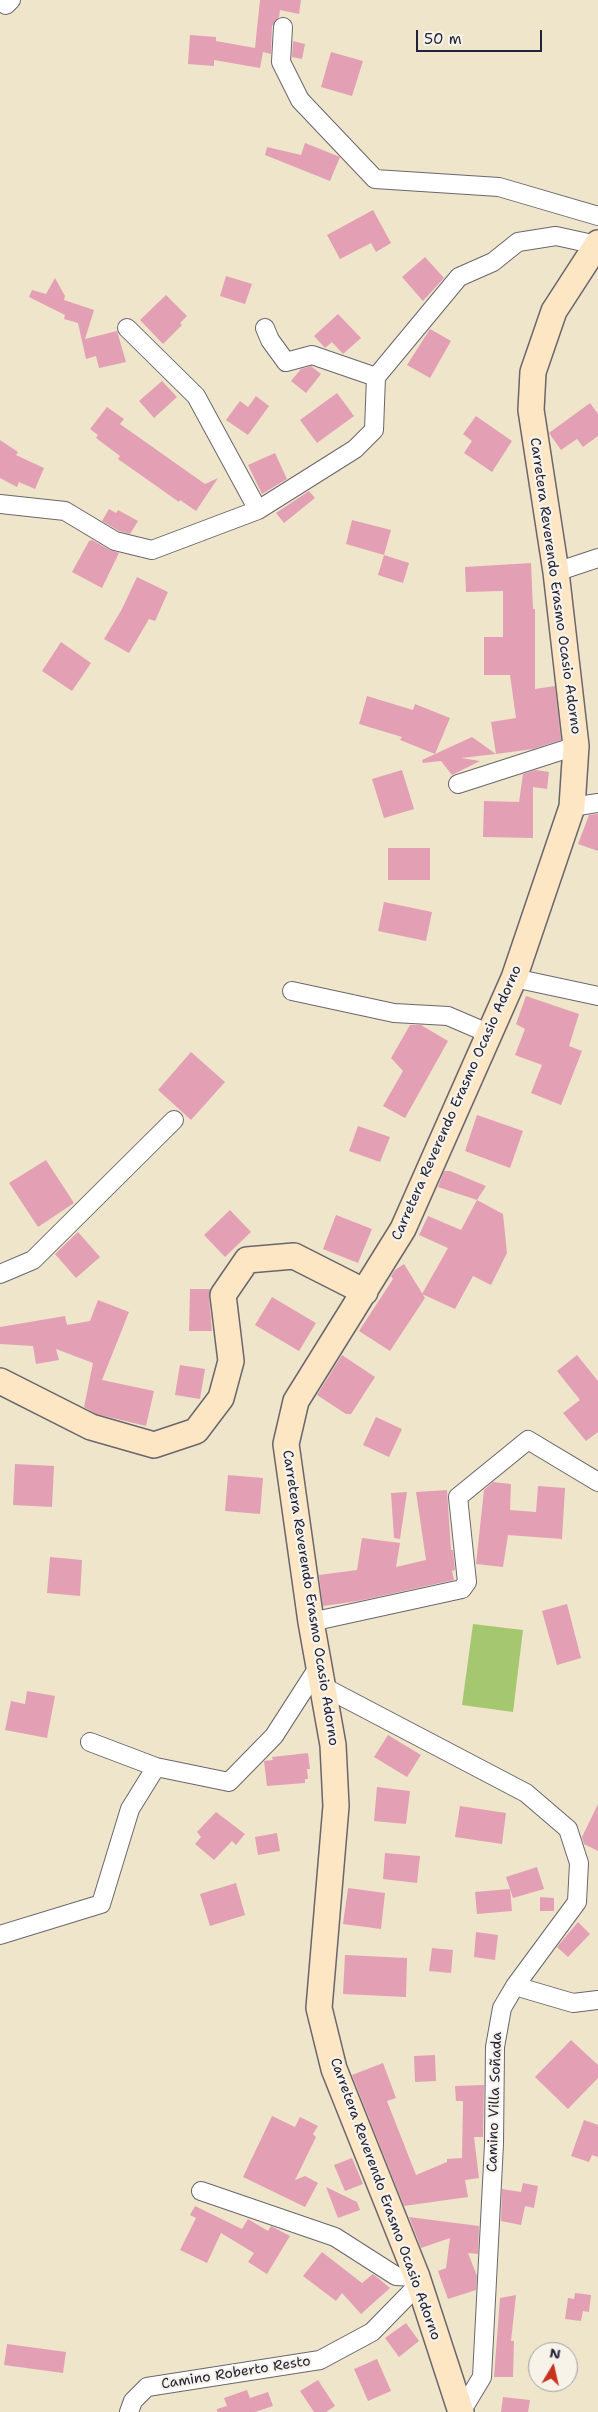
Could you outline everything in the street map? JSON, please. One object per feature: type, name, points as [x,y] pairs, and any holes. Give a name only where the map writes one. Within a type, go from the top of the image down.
[{"type":"street","points":[[283,27],[281,62],[300,100],[375,179],[498,187],[598,216]]},
{"type":"street","points":[[0,504],[65,511],[115,541],[152,550],[258,510],[355,449],[374,430],[376,376],[459,277],[493,262],[518,242],[556,236],[597,244]]},
{"type":"street","name":"Carretera Reverendo Erasmo Ocasio Adorno","points":[[461,2412],[418,2281],[334,2069],[319,2008],[336,1806],[333,1745],[311,1622],[286,1444],[296,1401],[403,1229],[514,978],[572,807],[576,746],[556,572],[531,410],[533,372],[554,311],[597,244]]},
{"type":"street","points":[[127,328],[196,396],[258,510]]},
{"type":"street","points":[[265,328],[270,340],[286,362],[312,355],[376,376]]},
{"type":"street","points":[[556,572],[598,558]]},
{"type":"street","points":[[458,784],[576,746]]},
{"type":"street","points":[[572,807],[598,803]]},
{"type":"street","points":[[514,978],[598,996]]},
{"type":"street","points":[[292,991],[394,1012],[448,1016],[490,1034]]},
{"type":"street","points":[[0,1274],[33,1260],[174,1120]]},
{"type":"street","points":[[0,1381],[91,1427],[154,1445],[196,1431],[221,1398],[230,1361],[223,1295],[246,1260],[294,1256],[365,1292]]},
{"type":"street","points":[[311,1622],[462,1589],[467,1582],[458,1497],[528,1440],[598,1482]]},
{"type":"street","points":[[90,1742],[156,1767],[229,1782],[274,1736],[320,1676]]},
{"type":"street","name":"Camino Villa Soñada","points":[[320,1676],[526,1793],[568,1829],[579,1863],[577,1902],[515,1986],[502,2008],[495,2047],[494,2144],[482,2377],[461,2412]]},
{"type":"street","points":[[0,1935],[100,1904],[130,1809],[156,1767]]},
{"type":"street","points":[[515,1986],[573,2003],[598,2000]]},
{"type":"street","points":[[201,2191],[335,2237],[396,2276],[418,2281]]},
{"type":"street","name":"Camino Roberto Resto","points":[[129,2412],[133,2401],[147,2387],[320,2360],[372,2332],[418,2281]]},
{"type":"green space","points":[[473,1624],[523,1630],[513,1712],[462,1705]]},
{"type":"building","points":[[260,0],[301,0],[299,14],[280,10],[279,17],[272,26],[271,54],[263,52],[260,68],[214,60],[214,66],[188,64],[190,35],[216,37],[216,41],[255,48]]},
{"type":"building","points":[[293,41],[305,44],[302,59],[292,57]]},
{"type":"building","points":[[331,52],[363,61],[352,96],[321,87]]},
{"type":"building","points":[[305,143],[340,157],[330,181],[265,155],[267,147],[301,155]]},
{"type":"building","points":[[373,210],[391,243],[376,252],[371,243],[340,259],[327,235]]},
{"type":"building","points":[[425,257],[444,278],[423,301],[402,277]]},
{"type":"building","points":[[226,276],[252,284],[245,304],[220,296]]},
{"type":"building","points":[[55,278],[65,296],[64,300],[94,310],[85,339],[117,331],[126,362],[99,368],[96,356],[86,359],[78,323],[64,319],[65,315],[29,297],[32,290],[46,294]]},
{"type":"building","points":[[166,295],[187,316],[180,323],[182,325],[163,344],[140,320]]},
{"type":"building","points":[[338,314],[361,338],[343,354],[332,342],[325,348],[314,336]]},
{"type":"building","points":[[430,329],[451,341],[430,378],[407,365]]},
{"type":"building","points":[[311,366],[321,374],[306,393],[291,381],[301,369]]},
{"type":"building","points":[[162,381],[177,397],[154,418],[139,401]]},
{"type":"building","points":[[337,393],[354,416],[317,443],[300,420]]},
{"type":"building","points":[[256,396],[269,406],[248,435],[226,420],[240,401],[248,407]]},
{"type":"building","points":[[590,403],[598,414],[598,436],[583,447],[577,439],[561,450],[549,433]]},
{"type":"building","points":[[107,407],[124,419],[120,424],[205,484],[218,478],[196,511],[180,500],[179,502],[118,459],[120,456],[96,438],[98,435],[90,429]]},
{"type":"building","points":[[476,416],[512,441],[492,472],[464,453],[472,441],[463,434]]},
{"type":"building","points":[[0,440],[18,452],[16,455],[44,468],[35,489],[19,482],[17,487],[0,478]]},
{"type":"building","points":[[275,453],[287,479],[262,494],[248,465]]},
{"type":"building","points":[[309,491],[315,498],[284,523],[276,513]]},
{"type":"building","points":[[109,509],[116,513],[118,510],[138,521],[130,534],[119,531],[102,521]]},
{"type":"building","points":[[352,520],[391,530],[384,555],[346,544]]},
{"type":"building","points":[[92,540],[119,553],[102,588],[72,572],[89,541]]},
{"type":"building","points":[[384,555],[409,563],[403,583],[378,575]]},
{"type":"building","points":[[531,563],[533,609],[535,609],[535,689],[555,686],[561,740],[533,749],[496,754],[491,722],[516,718],[510,675],[484,675],[484,637],[503,637],[503,591],[466,592],[465,567]]},
{"type":"building","points":[[137,577],[168,592],[155,621],[149,619],[129,653],[104,639],[122,609]]},
{"type":"building","points":[[61,642],[91,663],[72,691],[42,671]]},
{"type":"building","points":[[367,696],[413,710],[415,704],[450,718],[435,754],[400,740],[402,737],[359,724]]},
{"type":"building","points":[[472,737],[496,754],[461,758],[480,761],[452,775],[441,761],[423,763],[422,760]]},
{"type":"building","points":[[402,770],[414,809],[384,818],[372,779]]},
{"type":"building","points":[[536,770],[549,772],[547,789],[533,787],[533,838],[483,837],[484,801],[519,802],[523,774]]},
{"type":"building","points":[[598,814],[598,851],[578,844],[589,815]]},
{"type":"building","points":[[388,848],[430,848],[430,880],[388,880]]},
{"type":"building","points":[[384,902],[432,912],[426,941],[378,931]]},
{"type":"building","points":[[526,996],[579,1014],[569,1046],[582,1051],[561,1105],[531,1093],[542,1065],[515,1055],[525,1029],[516,1024]]},
{"type":"building","points":[[410,1025],[421,1025],[448,1041],[405,1118],[383,1106],[403,1071],[391,1058]]},
{"type":"building","points":[[191,1052],[225,1082],[191,1120],[158,1090]]},
{"type":"building","points":[[477,1115],[523,1131],[510,1168],[465,1151]]},
{"type":"building","points":[[358,1126],[390,1137],[380,1162],[349,1151]]},
{"type":"building","points":[[46,1160],[74,1203],[38,1227],[9,1183]]},
{"type":"building","points":[[444,1171],[450,1171],[486,1186],[477,1200],[438,1187]]},
{"type":"building","points":[[477,1200],[503,1214],[507,1253],[491,1285],[473,1276],[455,1309],[422,1294],[448,1248],[419,1235],[428,1216],[461,1230]]},
{"type":"building","points":[[230,1210],[251,1232],[225,1257],[204,1235]]},
{"type":"building","points":[[336,1215],[372,1229],[358,1263],[323,1249]]},
{"type":"building","points":[[78,1232],[100,1257],[76,1278],[55,1254]]},
{"type":"building","points":[[404,1264],[425,1298],[390,1351],[359,1331],[393,1279],[391,1276],[395,1270]]},
{"type":"building","points":[[190,1289],[210,1289],[212,1331],[189,1331]]},
{"type":"building","points":[[272,1297],[316,1323],[299,1351],[255,1325]]},
{"type":"building","points":[[98,1300],[129,1312],[102,1380],[154,1391],[146,1426],[96,1414],[84,1407],[93,1363],[56,1349],[59,1360],[36,1364],[33,1346],[0,1344],[0,1327],[65,1316],[67,1325],[90,1321]]},
{"type":"building","points":[[342,1355],[375,1377],[351,1414],[346,1414],[317,1395]]},
{"type":"building","points":[[577,1355],[598,1381],[598,1432],[586,1441],[563,1413],[580,1400],[557,1371]]},
{"type":"building","points":[[180,1365],[205,1369],[200,1399],[175,1395]]},
{"type":"building","points":[[376,1417],[402,1429],[389,1457],[363,1445]]},
{"type":"building","points":[[15,1464],[54,1466],[52,1507],[13,1505]]},
{"type":"building","points":[[228,1475],[263,1478],[260,1514],[225,1511]]},
{"type":"building","points":[[493,1482],[511,1484],[510,1510],[536,1512],[538,1486],[565,1488],[562,1539],[508,1535],[503,1567],[476,1564],[484,1490]]},
{"type":"building","points":[[447,1490],[451,1550],[453,1550],[455,1570],[452,1571],[454,1580],[358,1601],[323,1606],[319,1575],[357,1570],[362,1538],[400,1543],[396,1567],[426,1560],[416,1492]]},
{"type":"building","points":[[407,1492],[400,1539],[394,1538],[391,1493]]},
{"type":"building","points":[[50,1557],[82,1560],[80,1596],[47,1593]]},
{"type":"building","points":[[567,1604],[581,1658],[557,1665],[542,1611]]},
{"type":"building","points":[[27,1691],[55,1696],[47,1738],[5,1730],[11,1701],[25,1704]]},
{"type":"building","points":[[388,1735],[421,1755],[407,1777],[374,1757]]},
{"type":"building","points":[[308,1753],[310,1769],[307,1769],[308,1779],[305,1779],[305,1783],[267,1786],[264,1761],[273,1760],[272,1757]]},
{"type":"building","points":[[377,1787],[410,1791],[406,1824],[374,1821]]},
{"type":"building","points":[[598,1804],[598,1851],[584,1844],[582,1837]]},
{"type":"building","points":[[460,1806],[506,1813],[502,1844],[455,1837]]},
{"type":"building","points":[[216,1812],[245,1834],[236,1845],[232,1841],[214,1860],[195,1844],[201,1837],[197,1832]]},
{"type":"building","points":[[277,1833],[280,1851],[258,1855],[255,1837]]},
{"type":"building","points":[[385,1853],[420,1856],[417,1883],[383,1879]]},
{"type":"building","points":[[537,1867],[544,1889],[513,1898],[506,1877]]},
{"type":"building","points":[[236,1883],[245,1915],[210,1926],[200,1894]]},
{"type":"building","points":[[348,1888],[385,1893],[381,1929],[343,1924]]},
{"type":"building","points":[[510,1889],[512,1911],[477,1914],[475,1892]]},
{"type":"building","points":[[540,1897],[554,1898],[554,1911],[540,1911]]},
{"type":"building","points":[[578,1922],[590,1934],[568,1957],[557,1947]]},
{"type":"building","points":[[476,1932],[498,1935],[495,1960],[474,1957]]},
{"type":"building","points":[[432,1948],[453,1950],[451,1973],[429,1971]]},
{"type":"building","points":[[345,1955],[407,1958],[406,1997],[343,1994]]},
{"type":"building","points":[[571,2040],[598,2065],[598,2078],[568,2109],[535,2077]]},
{"type":"building","points":[[435,2055],[436,2081],[415,2082],[414,2056]]},
{"type":"building","points":[[383,2063],[396,2098],[387,2101],[416,2175],[447,2162],[447,2159],[462,2158],[463,2101],[456,2101],[455,2086],[484,2085],[483,2137],[474,2137],[479,2178],[465,2180],[468,2197],[404,2206],[352,2075]]},
{"type":"building","points":[[272,2116],[295,2127],[300,2117],[318,2126],[313,2134],[316,2137],[295,2180],[305,2176],[318,2183],[305,2207],[243,2177]]},
{"type":"building","points":[[584,2120],[598,2125],[598,2157],[592,2155],[589,2162],[571,2156]]},
{"type":"building","points":[[352,2158],[363,2184],[345,2191],[334,2165]]},
{"type":"building","points":[[523,2183],[538,2186],[534,2208],[525,2206],[521,2225],[501,2221],[502,2189],[521,2192]]},
{"type":"building","points":[[326,2187],[357,2202],[360,2210],[338,2218]]},
{"type":"building","points":[[195,2206],[242,2229],[248,2219],[268,2231],[271,2226],[290,2236],[267,2274],[248,2262],[254,2253],[221,2233],[207,2263],[180,2250],[196,2218],[190,2215]]},
{"type":"building","points":[[409,2217],[479,2226],[478,2254],[468,2253],[477,2276],[476,2290],[448,2299],[438,2271],[446,2268],[450,2238],[421,2248]]},
{"type":"building","points":[[322,2252],[362,2283],[373,2274],[390,2288],[361,2314],[342,2293],[336,2301],[303,2276]]},
{"type":"building","points":[[575,2293],[591,2295],[589,2312],[583,2311],[581,2321],[565,2319],[568,2298],[574,2299]]},
{"type":"building","points":[[516,2295],[511,2341],[514,2341],[513,2377],[494,2377],[500,2298]]},
{"type":"building","points":[[406,2323],[419,2341],[399,2357],[385,2338]]},
{"type":"building","points":[[7,2344],[66,2352],[63,2373],[4,2365]]},
{"type":"building","points":[[377,2359],[391,2391],[368,2401],[354,2369]]},
{"type":"building","points":[[318,2380],[335,2406],[326,2412],[314,2412],[300,2391]]},
{"type":"building","points":[[247,2390],[250,2398],[268,2392],[273,2406],[255,2412],[217,2412],[217,2409],[227,2406],[224,2398]]},
{"type":"building","points":[[503,2397],[530,2400],[528,2412],[501,2412]]}]
